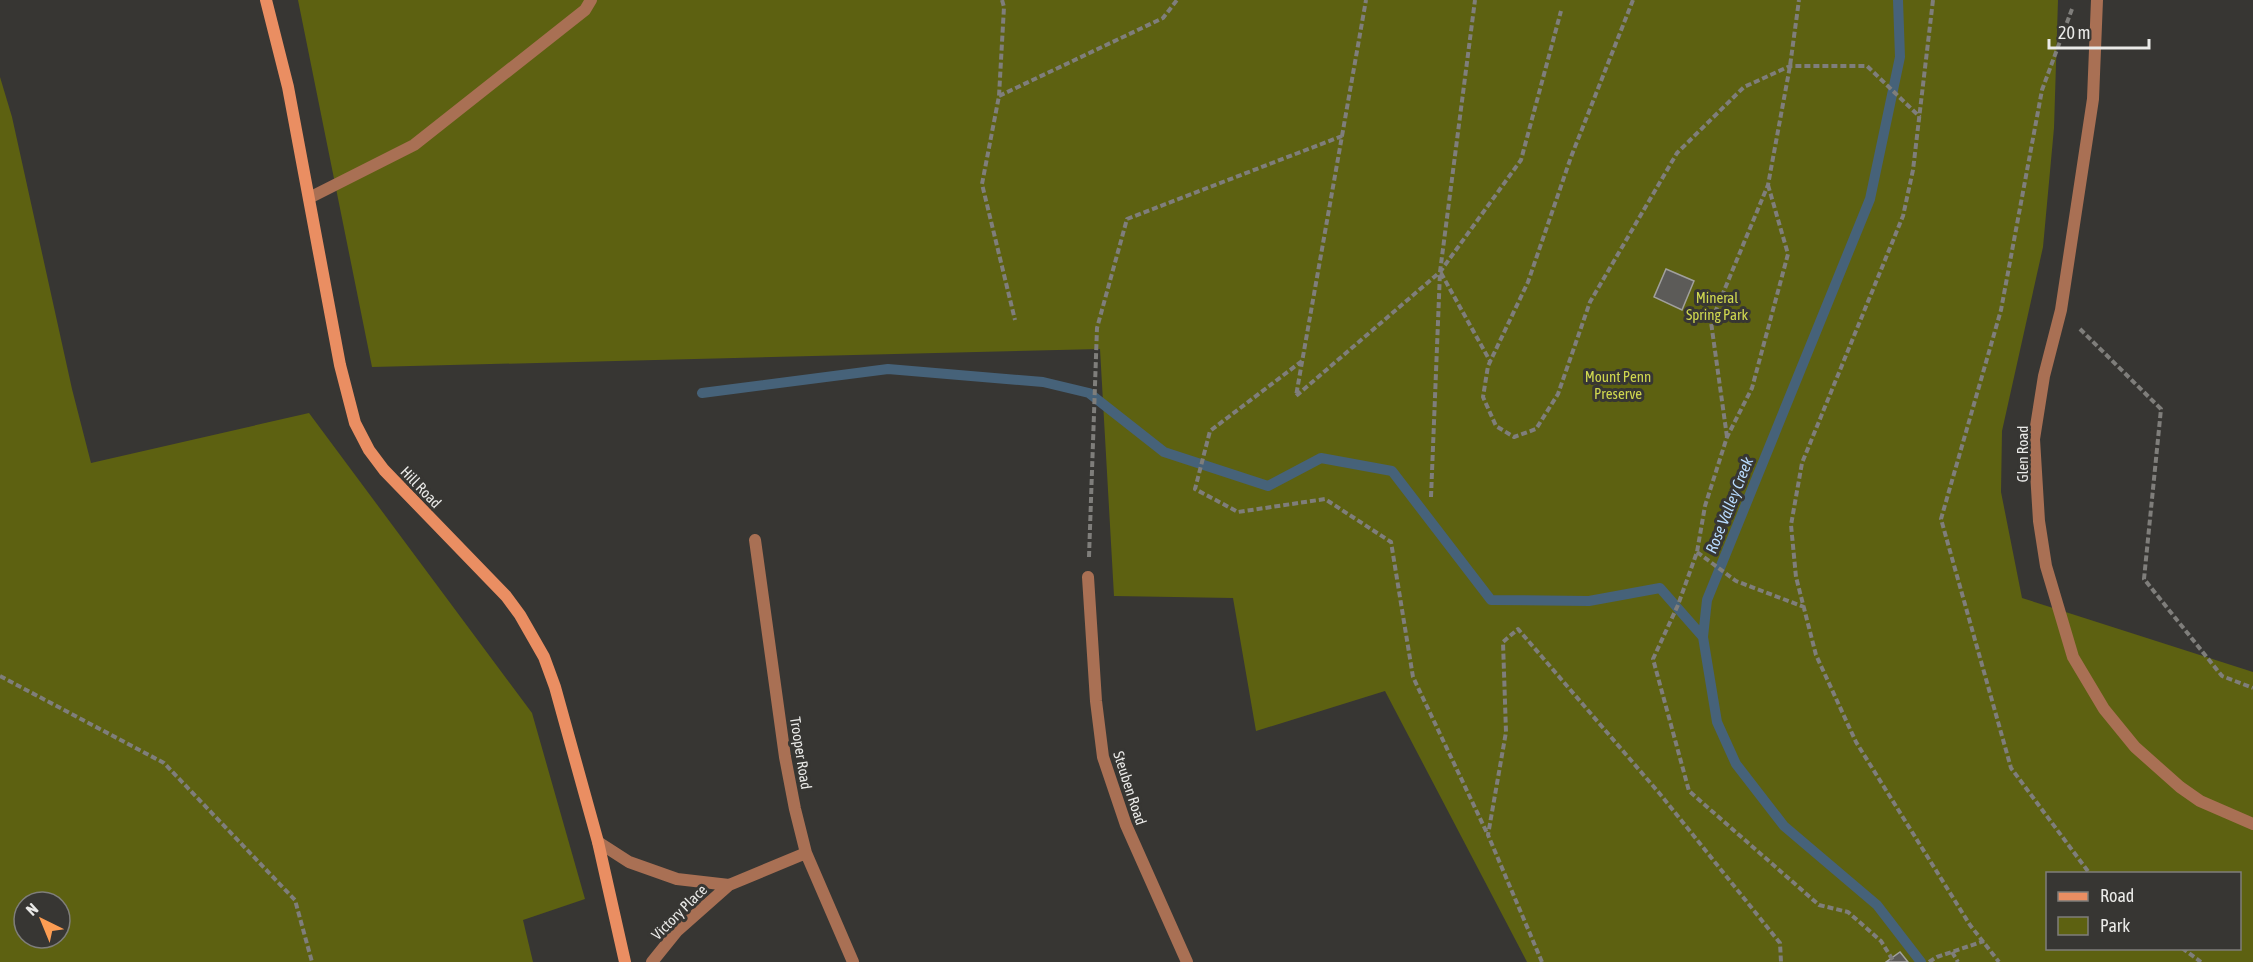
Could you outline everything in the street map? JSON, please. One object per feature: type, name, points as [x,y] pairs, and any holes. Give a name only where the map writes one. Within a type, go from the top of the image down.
[{"type":"street","name":"Hill Road","points":[[266,0],[288,87],[340,365],[355,423],[369,450],[384,470],[506,596],[520,615],[544,657],[598,843],[625,962]]},
{"type":"street","points":[[309,198],[414,145],[585,10],[591,0]]},
{"type":"street","name":"Glen Road","points":[[2097,0],[2093,99],[2061,310],[2044,376],[2034,439],[2039,521],[2046,566],[2073,657],[2104,709],[2135,747],[2180,787],[2200,801],[2253,824]]},
{"type":"street","name":"Trooper Road","points":[[755,540],[785,757],[806,853],[852,962]]},
{"type":"street","name":"Steuben Road","points":[[1088,577],[1096,701],[1103,757],[1126,825],[1187,962]]},
{"type":"street","name":"Victory Place","points":[[598,843],[629,862],[677,879],[729,885]]},
{"type":"street","name":"Victory Place","points":[[652,962],[677,931],[729,885],[806,853]]},
{"type":"path","points":[[1002,0],[1004,7],[999,96],[982,184],[1015,320]]},
{"type":"path","points":[[999,96],[1163,18],[1177,0]]},
{"type":"path","points":[[1366,0],[1296,396],[1440,272],[1521,160],[1561,11]]},
{"type":"path","points":[[1431,497],[1440,272],[1474,0]]},
{"type":"path","points":[[1633,0],[1571,157],[1528,282],[1490,361],[1484,398],[1496,426],[1514,437],[1536,429],[1558,394],[1590,302],[1677,153],[1744,87],[1791,66],[1867,66],[1920,117]]},
{"type":"path","points":[[1727,437],[1711,322],[1768,185],[1791,66],[1799,0]]},
{"type":"path","points":[[1933,0],[1913,170],[1903,216],[1802,463],[1791,525],[1796,577],[1816,655],[1856,742],[1970,925],[1999,962]]},
{"type":"path","points":[[2075,0],[2042,90],[2001,310],[1941,519],[2011,768],[2089,872]]},
{"type":"path","points":[[1088,577],[1097,328],[1127,219],[1342,136]]},
{"type":"path","points":[[1768,185],[1788,254],[1752,388],[1727,437],[1705,506],[1697,552],[1678,606],[1653,659],[1689,791],[1819,905],[1848,912],[1881,941],[1894,962]]},
{"type":"path","points":[[1440,272],[1490,361]]},
{"type":"path","points":[[2061,310],[2161,409],[2144,579],[2222,676],[2253,688]]},
{"type":"path","points":[[1303,360],[1210,431],[1195,489],[1238,512],[1325,500],[1391,542],[1413,677],[1488,835],[1542,962]]},
{"type":"path","points":[[1697,552],[1736,581],[1804,607]]},
{"type":"path","points":[[1488,835],[1506,732],[1503,642],[1518,629],[1660,794],[1780,943],[1781,962]]},
{"type":"path","points":[[0,676],[164,763],[295,900],[312,962]]},
{"type":"path","points":[[1929,962],[1937,957],[1984,941]]},
{"type":"path","points":[[2185,950],[2201,962]]},
{"type":"path","points":[[1953,951],[1958,962]]},
{"type":"green space","name":"Mount Penn Preserve","points":[[298,0],[2058,0],[2054,128],[2043,247],[2002,431],[2001,492],[2022,598],[2253,672],[2253,962],[1527,962],[1385,691],[1256,731],[1233,598],[1114,596],[1100,349],[372,367]]},
{"type":"green space","points":[[0,77],[12,117],[72,389],[91,463],[309,413],[532,713],[585,899],[523,920],[533,962],[0,962]]},
{"type":"building","points":[[1666,269],[1694,281],[1682,310],[1654,297]]},
{"type":"building","points":[[1900,952],[1908,962],[1886,962]]},
{"type":"waterway","name":"Rose Valley Creek","points":[[1898,0],[1900,57],[1870,199],[1707,600],[1703,637],[1717,722],[1736,764],[1784,826],[1877,905],[1921,962]]},
{"type":"waterway","points":[[702,393],[888,369],[1043,382],[1089,393],[1164,452],[1268,486],[1321,458],[1392,471],[1491,600],[1589,601],[1660,588],[1703,637]]},
{"type":"park label","name":"Mineral Spring Park","points":[[1717,306]]}]
